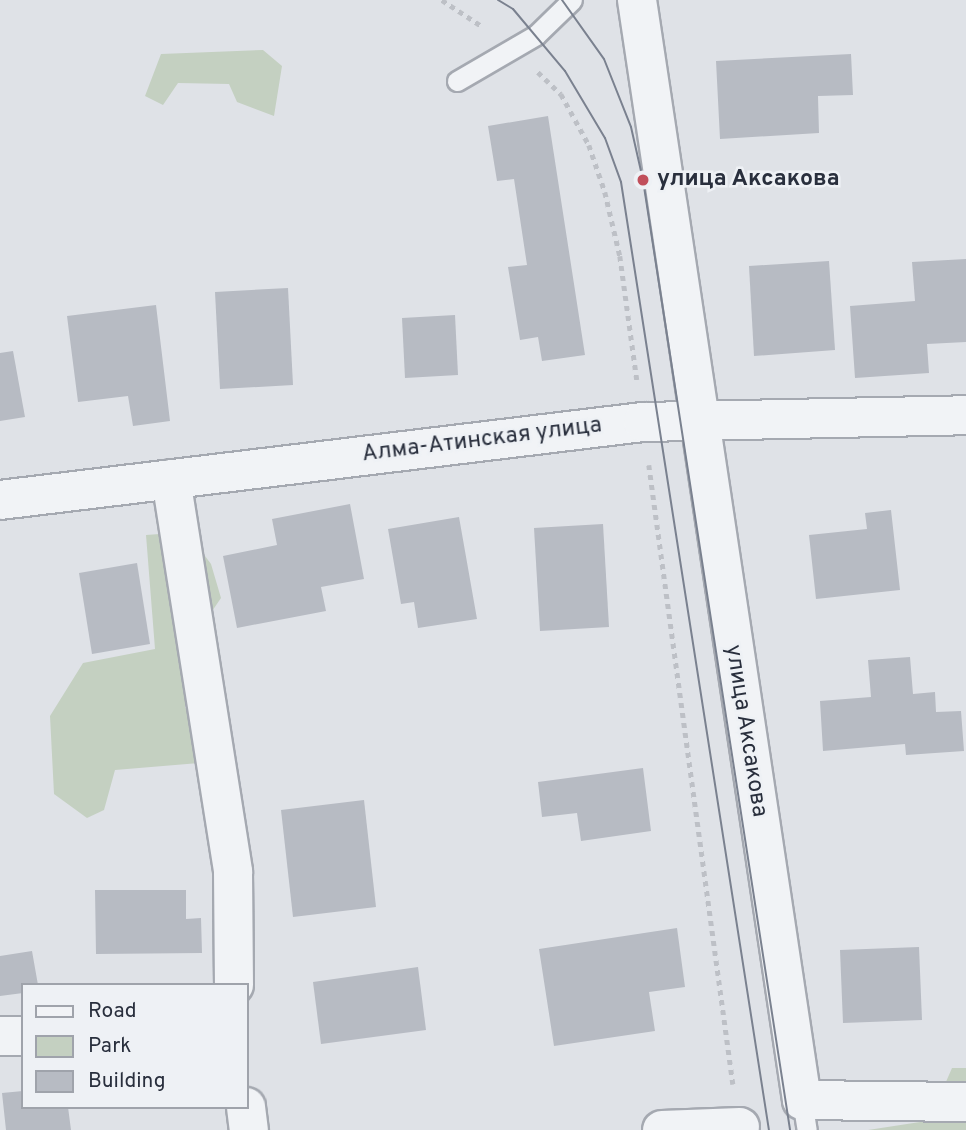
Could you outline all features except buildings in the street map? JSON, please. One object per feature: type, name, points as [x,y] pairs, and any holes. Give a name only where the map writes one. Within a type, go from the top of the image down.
[{"type":"street","name":"улица Аксакова","points":[[636,0],[696,421],[805,1115]]},
{"type":"street","name":"Алма-Атинская улица","points":[[0,500],[643,422],[966,415]]},
{"type":"street","points":[[171,479],[233,872],[234,983]]},
{"type":"street","points":[[0,1036],[21,1035]]},
{"type":"street","points":[[805,1115],[966,1102]]},
{"type":"street","points":[[246,1109],[250,1130]]},
{"type":"street","points":[[662,1130],[740,1127]]},
{"type":"lane","points":[[457,81],[515,48],[572,0]]},
{"type":"path","points":[[442,0],[515,48],[561,94],[589,145],[620,256],[740,1127]]},
{"type":"green space","points":[[263,50],[282,66],[274,116],[237,102],[229,84],[178,83],[163,105],[145,96],[161,54]]},
{"type":"green space","points":[[187,532],[211,564],[221,598],[204,623],[185,707],[208,746],[199,763],[115,770],[104,810],[87,818],[54,794],[50,716],[83,663],[155,649],[146,535]]},
{"type":"green space","points":[[952,1068],[966,1068],[966,1130],[868,1130],[959,1116],[942,1091]]},
{"type":"tram line","points":[[498,0],[513,9],[565,71],[605,138],[621,182],[769,1130]]},
{"type":"tram line","points":[[562,0],[604,59],[631,127],[643,180],[790,1130]]},
{"type":"place","name":"улица Аксакова","points":[[643,180]]}]
